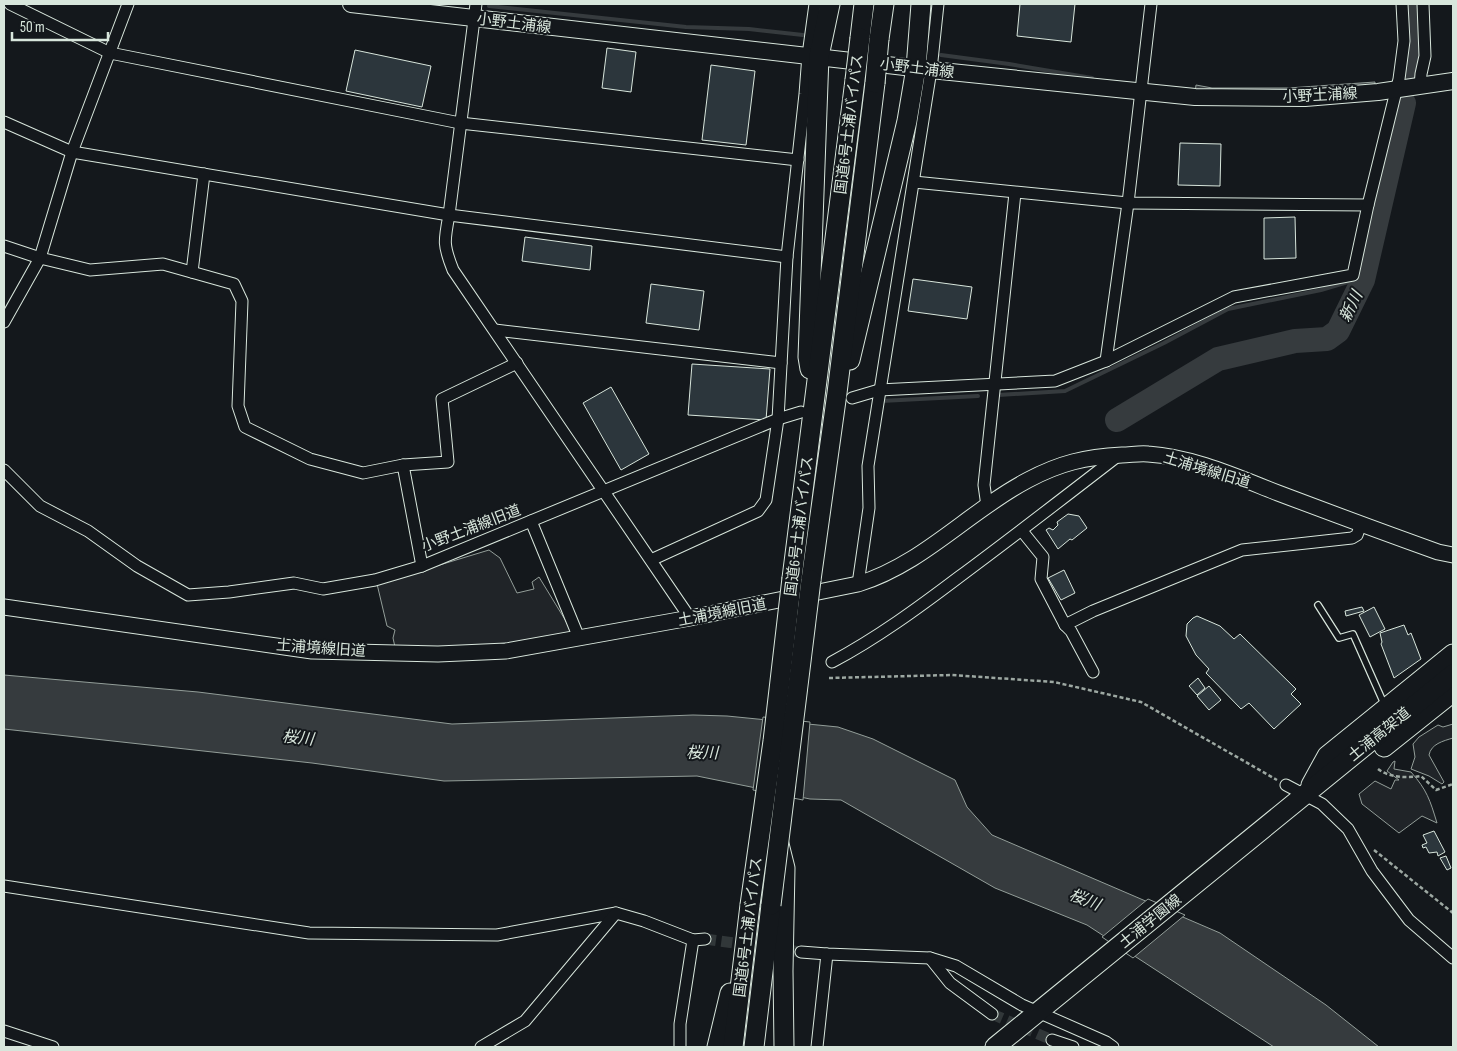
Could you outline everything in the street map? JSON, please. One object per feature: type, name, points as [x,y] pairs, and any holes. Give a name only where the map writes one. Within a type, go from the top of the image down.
[{"type":"main road","name":"小野土浦線","points":[[351,4],[475,11],[923,69],[1195,97],[1304,98],[1397,89],[1453,81]]},
{"type":"main road","points":[[815,395],[808,357],[814,55],[830,4]]},
{"type":"main road","name":"国道6号土浦バイパス","points":[[734,1047],[749,912],[773,741],[864,4]]},
{"type":"main road","name":"国道6号土浦バイパス","points":[[754,1047],[778,906],[779,842],[811,580],[844,396],[884,4]]},
{"type":"main road","points":[[844,396],[847,372],[907,121],[923,69],[921,4]]},
{"type":"main road","name":"土浦学園線","points":[[1299,800],[1327,756],[1453,654]]},
{"type":"main road","name":"土浦高架道","points":[[1299,800],[1453,674]]},
{"type":"main road","name":"土浦学園線","points":[[995,1047],[1299,800],[1332,786],[1453,692]]},
{"type":"main road","points":[[778,906],[784,1047]]},
{"type":"main road","points":[[717,1047],[749,912]]},
{"type":"street","points":[[10,4],[110,53],[460,123],[798,160]]},
{"type":"street","points":[[4,322],[40,258],[72,152],[128,4]]},
{"type":"street","points":[[651,560],[758,511],[766,500],[778,419],[788,257],[798,160],[814,55],[815,4]]},
{"type":"street","points":[[858,584],[869,508],[868,466],[914,182],[923,69],[938,4]]},
{"type":"street","points":[[1106,361],[1128,204],[1151,4]]},
{"type":"street","points":[[844,396],[879,390],[1055,382],[1106,361],[1234,297],[1353,276],[1368,205],[1397,89],[1404,41],[1402,4]]},
{"type":"street","points":[[1420,86],[1420,74],[1425,56],[1423,4]]},
{"type":"street","points":[[475,11],[449,215],[444,239],[446,253],[453,270],[690,618]]},
{"type":"street","points":[[4,122],[72,152],[449,215],[788,257]]},
{"type":"street","points":[[192,272],[204,174]]},
{"type":"street","points":[[914,182],[1128,204],[1368,205]]},
{"type":"street","points":[[987,506],[984,485],[1015,193]]},
{"type":"street","points":[[4,246],[40,258],[90,270],[163,264],[234,284],[242,300],[238,406],[246,427],[310,459],[354,470],[363,472],[402,465],[448,462],[442,399],[517,362]]},
{"type":"street","points":[[495,330],[781,363]]},
{"type":"street","name":"小野土浦線旧道","points":[[402,465],[422,566],[778,419],[801,412]]},
{"type":"street","name":"土浦境線旧道","points":[[4,607],[312,651],[438,654],[506,651],[690,618],[858,584],[889,573],[912,560],[987,506],[1045,471],[1069,462],[1119,455],[1148,454],[1176,459],[1225,472],[1438,552],[1453,554]]},
{"type":"street","points":[[832,662],[860,647],[913,611],[1022,531],[1119,455]]},
{"type":"street","points":[[4,470],[40,506],[88,531],[137,566],[188,595],[229,592],[294,583],[323,589],[375,580],[422,566]]},
{"type":"street","points":[[531,521],[579,638]]},
{"type":"street","points":[[1065,625],[1093,611],[1242,550],[1352,538],[1357,535],[1362,524]]},
{"type":"street","points":[[1022,531],[1043,557],[1041,579],[1065,625],[1093,672]]},
{"type":"street","points":[[1286,785],[1299,800],[1322,804],[1348,829],[1372,870],[1409,920],[1453,958]]},
{"type":"street","points":[[4,886],[174,914],[309,933],[497,935],[616,913],[644,921],[693,940],[706,939]]},
{"type":"street","points":[[481,1047],[525,1021],[616,913]]},
{"type":"street","points":[[680,1047],[680,1024],[693,940]]},
{"type":"street","points":[[801,952],[930,958],[956,966],[1022,1005],[1106,1042],[1113,1047]]},
{"type":"street","points":[[817,1047],[827,954]]},
{"type":"street","points":[[930,958],[950,983],[992,1014]]},
{"type":"street","points":[[4,1031],[53,1047]]},
{"type":"street","points":[[1052,1040],[1073,1047]]},
{"type":"lane","points":[[1318,605],[1339,638],[1353,634],[1386,708]]},
{"type":"path","points":[[829,678],[952,676],[1054,682],[1141,702],[1286,785]]},
{"type":"path","points":[[1378,769],[1384,773],[1407,778],[1421,776],[1436,790],[1453,784]]},
{"type":"path","points":[[1370,847],[1453,913]]},
{"type":"shaded area","points":[[489,550],[500,558],[517,593],[534,589],[532,582],[539,577],[575,636],[506,647],[395,647],[393,638],[395,630],[387,626],[377,584]]},
{"type":"shaded area","points":[[1453,724],[1453,738],[1432,748],[1429,755],[1444,782],[1442,784],[1429,776],[1411,769],[1415,757],[1413,744],[1419,737],[1438,725],[1443,727]]},
{"type":"shaded area","points":[[1395,761],[1394,769],[1411,772],[1421,784],[1437,823],[1422,816],[1399,833],[1362,804],[1359,794],[1375,781],[1391,789],[1395,780],[1399,780],[1387,771]]},
{"type":"water","points":[[1375,82],[1375,90],[1195,93],[1196,85],[1212,88],[1288,88]]},
{"type":"water","name":"桜川","points":[[4,675],[198,692],[452,724],[693,715],[727,716],[838,727],[873,739],[955,780],[967,807],[992,835],[1220,933],[1326,1005],[1379,1047],[1274,1047],[1087,925],[995,888],[841,800],[810,799],[697,776],[444,781],[312,763],[4,729]]},
{"type":"pier","points":[[763,717],[810,722],[803,800],[753,790]]},
{"type":"pier","points":[[1148,899],[1185,915],[1133,958],[1102,937]]},
{"type":"building","points":[[1020,4],[1075,4],[1071,42],[1017,36]]},
{"type":"building","points":[[607,48],[636,52],[631,92],[602,88]]},
{"type":"building","points":[[355,50],[431,66],[422,107],[346,91]]},
{"type":"building","points":[[711,65],[755,71],[746,145],[702,140]]},
{"type":"building","points":[[1180,143],[1221,144],[1220,186],[1178,185]]},
{"type":"building","points":[[1295,217],[1296,258],[1264,259],[1264,218]]},
{"type":"building","points":[[525,237],[592,246],[590,270],[522,261]]},
{"type":"building","points":[[913,279],[972,287],[967,319],[908,311]]},
{"type":"building","points":[[651,284],[704,291],[699,330],[646,323]]},
{"type":"building","points":[[692,364],[770,369],[766,420],[688,415]]},
{"type":"building","points":[[611,387],[649,454],[621,470],[583,403]]},
{"type":"building","points":[[1068,514],[1079,516],[1087,528],[1058,549],[1046,530],[1049,528],[1053,530],[1058,525],[1057,522]]},
{"type":"building","points":[[1064,570],[1075,593],[1061,600],[1048,578]]},
{"type":"building","points":[[1362,607],[1364,611],[1346,616],[1345,611]]},
{"type":"building","points":[[1374,607],[1385,629],[1370,637],[1359,615]]},
{"type":"building","points":[[1197,616],[1220,626],[1234,639],[1240,634],[1296,689],[1291,694],[1301,704],[1274,729],[1249,703],[1241,709],[1206,673],[1209,669],[1196,655],[1186,636],[1187,624]]},
{"type":"building","points":[[1404,625],[1408,635],[1411,633],[1421,659],[1394,678],[1381,644],[1380,633]]},
{"type":"building","points":[[1198,678],[1205,688],[1197,695],[1189,686]]},
{"type":"building","points":[[1209,686],[1221,700],[1209,710],[1197,696]]},
{"type":"building","points":[[1434,831],[1445,852],[1438,856],[1437,852],[1429,853],[1426,847],[1423,848],[1422,845],[1427,843],[1423,835]]},
{"type":"building","points":[[1446,856],[1451,868],[1447,870],[1440,858]]},
{"type":"waterway","name":"新川","points":[[1409,77],[1415,38],[1414,4]]},
{"type":"waterway","points":[[489,6],[686,27],[749,29],[803,35]]},
{"type":"waterway","points":[[941,55],[1092,78]]},
{"type":"waterway","name":"新川","points":[[1117,420],[1218,359],[1295,341],[1327,339],[1338,331],[1363,280],[1404,103]]},
{"type":"waterway","points":[[998,395],[1065,391],[1164,343],[1228,309],[1321,290],[1358,279]]},
{"type":"waterway","points":[[881,401],[978,396]]},
{"type":"tunnel","points":[[705,939],[801,952]]},
{"type":"tunnel","points":[[992,1014],[1052,1040]]}]
